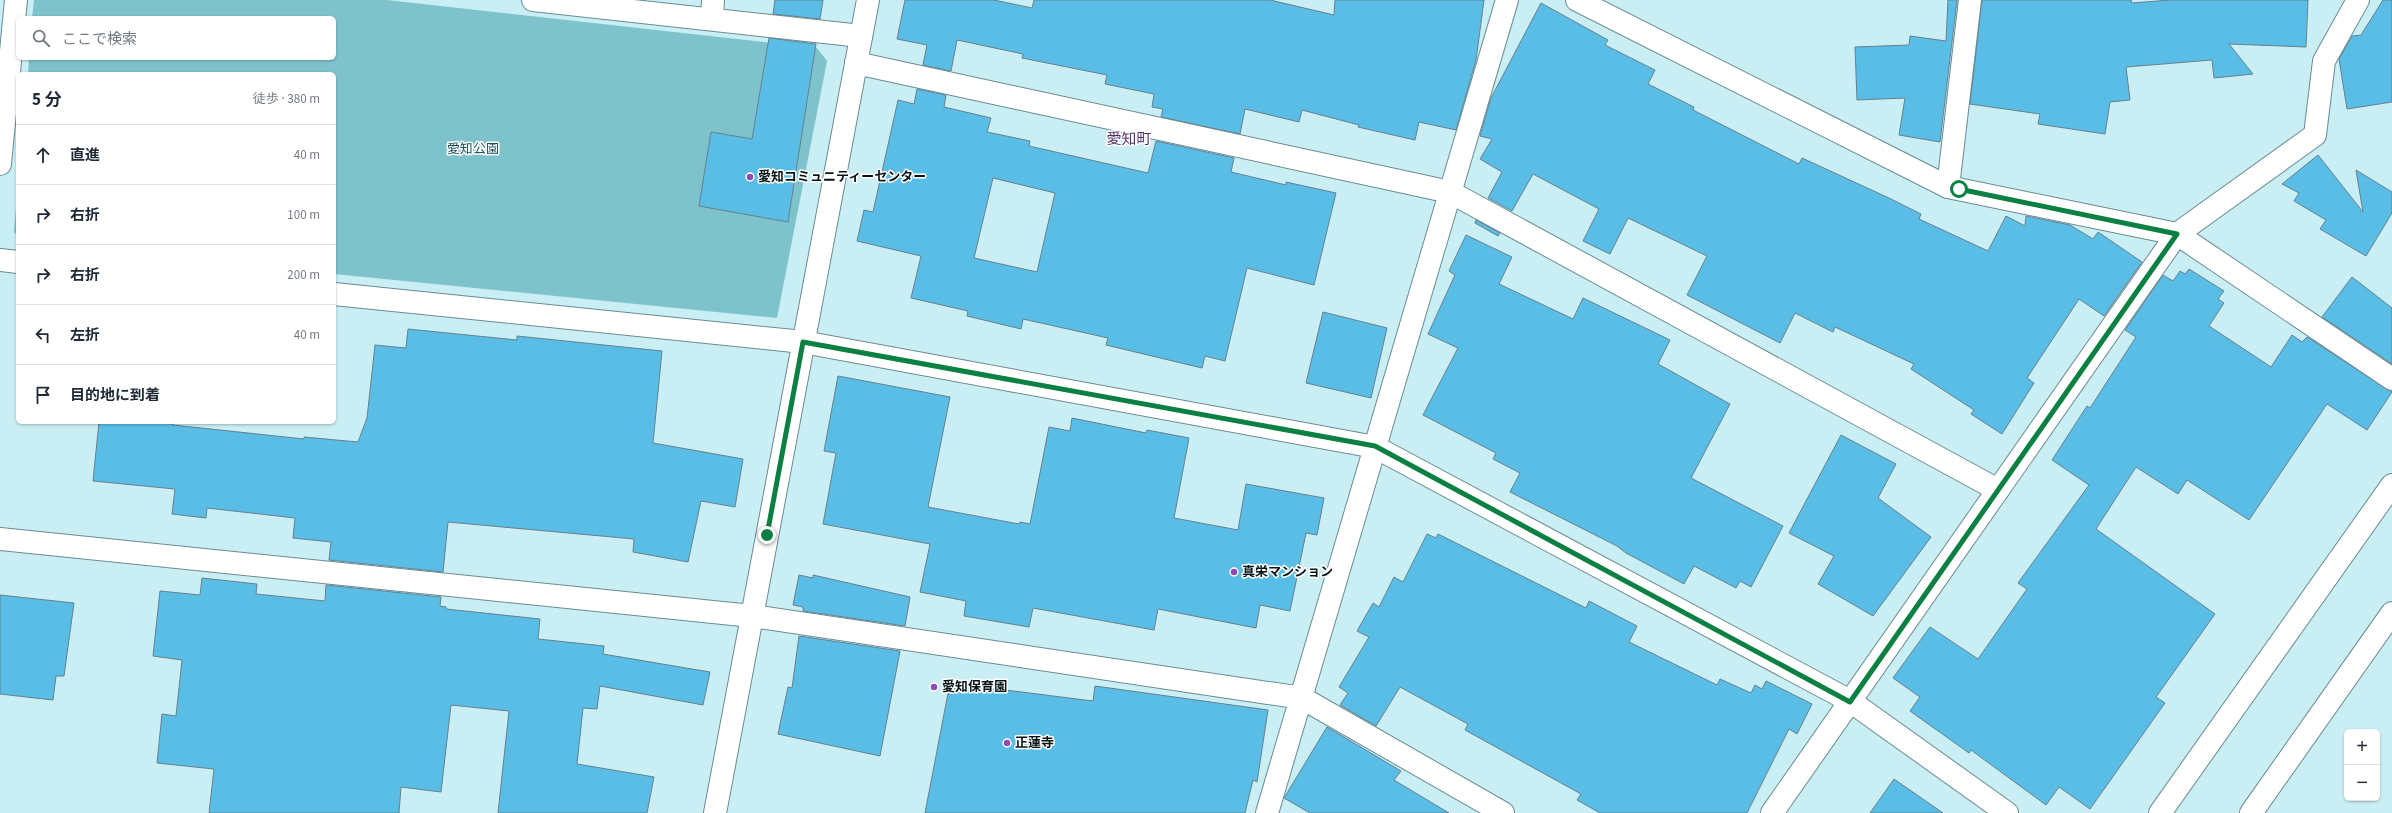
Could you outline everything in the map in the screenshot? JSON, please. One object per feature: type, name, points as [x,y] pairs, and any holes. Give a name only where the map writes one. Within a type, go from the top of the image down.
[{"type":"street","points":[[0,164],[16,0]]},
{"type":"street","points":[[533,0],[712,10],[861,36]]},
{"type":"street","points":[[715,813],[868,0]]},
{"type":"street","points":[[1267,813],[1507,0]]},
{"type":"street","points":[[1577,0],[1948,187],[2177,234],[2392,379]]},
{"type":"street","points":[[1948,187],[1970,0]]},
{"type":"street","points":[[1772,813],[2177,234],[2315,135],[2324,61],[2358,0]]},
{"type":"street","points":[[856,63],[1450,192],[1998,490]]},
{"type":"street","points":[[0,260],[16,262]]},
{"type":"street","points":[[336,294],[803,342],[1375,446],[1850,702],[2007,813]]},
{"type":"street","points":[[2160,813],[2392,485]]},
{"type":"street","points":[[0,538],[752,616],[1302,698],[1503,813]]},
{"type":"street","points":[[2251,813],[2392,613]]},
{"type":"green space","name":"愛知公園","points":[[34,0],[387,0],[817,48],[827,61],[777,318],[336,274],[336,72],[28,72],[29,60],[336,60],[336,16],[32,16]]},
{"type":"green space","points":[[16,208],[16,234],[14,232]]},
{"type":"building","points":[[775,0],[823,0],[820,19],[773,14]]},
{"type":"building","points":[[905,0],[994,0],[1032,8],[1034,0],[1270,0],[1334,15],[1335,0],[1484,0],[1476,60],[1456,130],[1419,122],[1415,140],[1358,127],[1359,125],[1302,110],[1299,122],[1245,109],[1240,134],[1161,117],[1163,109],[1152,107],[1154,94],[1105,84],[1107,75],[1022,58],[1023,54],[957,40],[951,71],[923,65],[927,45],[897,39]]},
{"type":"building","points":[[1948,0],[1957,0],[1940,142],[1899,135],[1905,98],[1857,100],[1855,47],[1909,45],[1910,36],[1946,41]]},
{"type":"building","points":[[1982,0],[2131,0],[2132,3],[2170,0],[2308,0],[2306,47],[2229,44],[2253,74],[2214,78],[2212,60],[2126,67],[2130,100],[2110,102],[2105,134],[2038,124],[2040,114],[1970,104]]},
{"type":"building","points":[[2383,0],[2392,0],[2392,102],[2347,109],[2339,59],[2352,36],[2361,35]]},
{"type":"building","points":[[1541,3],[1608,40],[1605,45],[1655,70],[1648,84],[1694,107],[1693,110],[1799,164],[1802,158],[1889,198],[1921,214],[1919,219],[1988,251],[2006,216],[2025,226],[2026,216],[2070,225],[2093,239],[2098,232],[2142,262],[2104,316],[2079,299],[2027,378],[2034,383],[2002,434],[1971,414],[1974,410],[1911,369],[1914,364],[1835,327],[1833,332],[1795,313],[1780,343],[1687,295],[1707,256],[1628,218],[1610,254],[1583,241],[1599,209],[1533,174],[1512,211],[1488,198],[1502,172],[1480,159],[1492,139],[1480,136],[1491,98]]},
{"type":"building","points":[[769,38],[816,44],[788,222],[699,206],[711,132],[752,139]]},
{"type":"building","points":[[917,89],[946,95],[944,107],[991,118],[987,132],[1030,141],[1029,146],[1148,173],[1156,141],[1234,158],[1231,172],[1286,185],[1286,182],[1336,193],[1314,285],[1247,268],[1225,361],[1205,356],[1202,368],[1106,345],[1108,338],[1023,319],[1021,329],[967,316],[968,311],[911,298],[921,256],[857,241],[864,210],[873,212],[898,100],[914,104]],"holes":[[[993,178],[1055,193],[1037,272],[974,258]]]},
{"type":"building","points":[[2318,155],[2363,212],[2356,170],[2392,192],[2392,213],[2366,256],[2320,229],[2326,220],[2294,201],[2299,193],[2282,184]]},
{"type":"building","points":[[1476,220],[1500,233],[1498,236],[1475,223]]},
{"type":"building","points":[[1466,235],[1512,257],[1499,284],[1573,319],[1583,298],[1670,340],[1658,364],[1730,404],[1691,478],[1783,526],[1751,587],[1740,581],[1736,588],[1694,566],[1684,584],[1626,553],[1617,546],[1510,492],[1520,473],[1493,459],[1496,453],[1423,415],[1458,348],[1428,334],[1455,275],[1449,271]]},
{"type":"building","points":[[2189,269],[2224,291],[2218,299],[2224,303],[2209,326],[2271,367],[2292,335],[2302,342],[2307,337],[2392,392],[2367,430],[2327,404],[2249,520],[2187,480],[2178,494],[2136,467],[2096,529],[2215,614],[2156,697],[2165,703],[2090,809],[2059,787],[2046,805],[1971,750],[1969,753],[1910,711],[1920,697],[1893,678],[1930,627],[1978,659],[2027,589],[2018,583],[2089,485],[2052,460],[2087,406],[2090,408],[2136,337],[2125,330],[2163,275],[2173,281],[2180,271],[2185,274]]},
{"type":"building","points":[[2352,277],[2392,308],[2392,364],[2322,317]]},
{"type":"building","points":[[1323,312],[1387,328],[1371,398],[1306,383]]},
{"type":"building","points":[[408,329],[517,340],[517,336],[662,351],[653,443],[743,459],[735,507],[701,501],[688,562],[633,552],[634,539],[448,522],[443,572],[329,560],[331,542],[293,538],[295,518],[207,508],[206,518],[172,514],[175,489],[93,481],[99,424],[173,424],[304,439],[304,437],[358,442],[367,418],[375,345],[406,348]]},
{"type":"building","points":[[838,376],[950,397],[928,507],[1019,524],[1020,522],[1030,524],[1049,427],[1070,431],[1072,418],[1146,433],[1147,430],[1189,438],[1174,518],[1238,530],[1246,484],[1324,498],[1317,535],[1306,533],[1290,611],[1260,605],[1256,628],[1158,609],[1154,630],[1033,608],[1029,627],[964,616],[966,601],[920,592],[930,544],[823,524],[836,453],[824,451]]},
{"type":"building","points":[[1841,435],[1896,464],[1878,498],[1931,537],[1873,616],[1818,584],[1834,556],[1789,533]]},
{"type":"building","points":[[1427,534],[1436,538],[1438,534],[1586,608],[1589,601],[1637,626],[1629,642],[1717,685],[1720,679],[1751,693],[1755,685],[1762,689],[1766,681],[1812,704],[1797,734],[1789,729],[1747,813],[1600,813],[1577,800],[1581,794],[1465,730],[1468,724],[1400,687],[1376,726],[1340,705],[1348,693],[1339,687],[1369,637],[1357,631],[1373,603],[1379,607],[1394,577],[1403,582]]},
{"type":"building","points":[[799,575],[813,578],[813,575],[910,597],[905,626],[803,611],[803,607],[793,605]]},
{"type":"building","points":[[202,578],[257,584],[256,594],[325,601],[326,585],[441,597],[440,606],[446,607],[446,609],[540,619],[538,639],[604,646],[603,654],[710,672],[703,705],[600,686],[597,709],[583,708],[577,764],[654,777],[647,813],[498,813],[509,711],[451,705],[441,792],[401,787],[399,813],[209,813],[214,769],[157,763],[162,714],[176,716],[182,660],[153,656],[160,591],[200,595]]},
{"type":"building","points":[[0,595],[74,603],[64,676],[56,676],[53,700],[0,694]]},
{"type":"building","points":[[799,636],[900,651],[880,756],[778,734],[788,687],[792,688]]},
{"type":"building","points":[[950,683],[1093,701],[1095,686],[1268,710],[1257,782],[1253,780],[1245,813],[925,813]]},
{"type":"building","points":[[1327,727],[1401,771],[1394,780],[1449,813],[1310,813],[1284,798]]},
{"type":"building","points":[[1894,779],[1943,813],[1870,813]]},
{"type":"place","name":"愛知コミュニティーセンター","points":[[750,177]]},
{"type":"place","name":"真栄マンション","points":[[1234,572]]},
{"type":"place","name":"愛知保育園","points":[[934,687]]},
{"type":"place","name":"正蓮寺","points":[[1007,743]]},
{"type":"district","name":"愛知町","points":[[1129,139]]},
{"type":"route","points":[[767,535],[803,342],[1375,446],[1850,702],[1933,581],[2177,234],[1959,189]]}]
